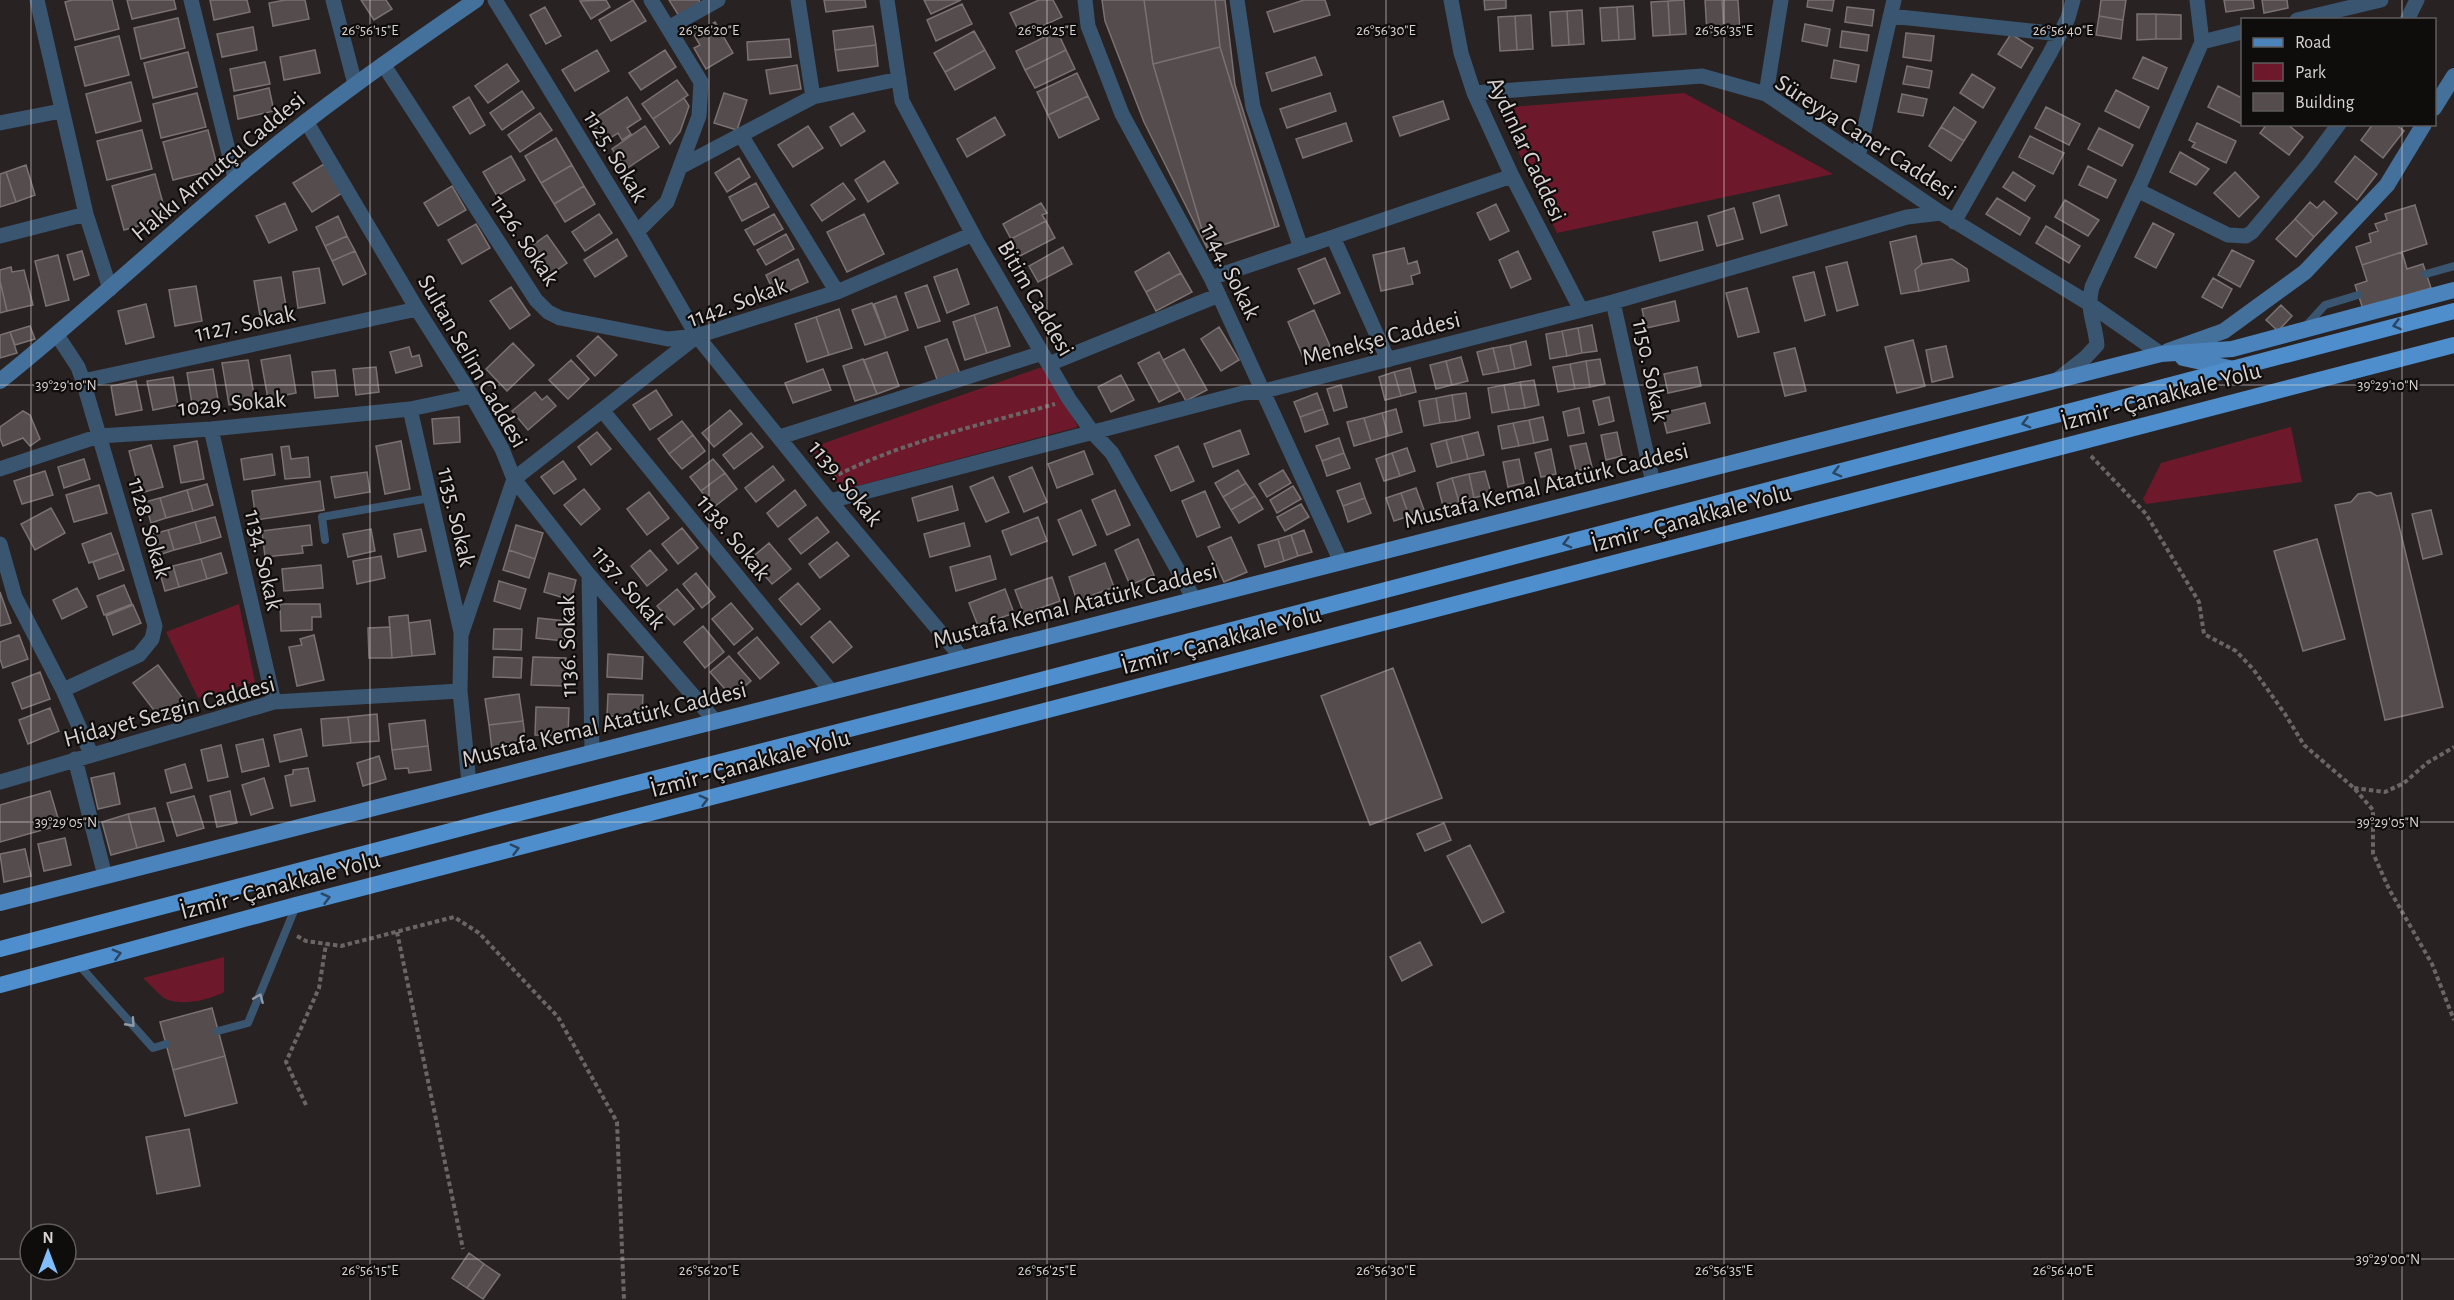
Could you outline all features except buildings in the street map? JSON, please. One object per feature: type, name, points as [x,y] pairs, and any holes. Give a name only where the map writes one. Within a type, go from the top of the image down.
[{"type":"highway","name":"İzmir - Çanakkale Yolu","points":[[0,949],[2234,369],[2282,352],[2454,311]]},
{"type":"highway","name":"İzmir - Çanakkale Yolu","points":[[0,985],[296,905],[2454,345]]},
{"type":"main road","name":"Hakkı Armutçu Caddesi","points":[[0,381],[57,335],[235,178],[306,121],[476,0]]},
{"type":"main road","points":[[2436,105],[2454,76]]},
{"type":"main road","points":[[2161,354],[2224,331],[2305,272],[2387,185],[2423,126]]},
{"type":"main road","name":"Mustafa Kemal Atatürk Caddesi","points":[[0,903],[2056,380],[2161,354],[2232,349],[2297,335],[2454,290]]},
{"type":"main road","points":[[2161,354],[2234,369]]},
{"type":"street","points":[[37,0],[86,214],[110,289]]},
{"type":"street","points":[[191,0],[235,178]]},
{"type":"street","points":[[333,0],[355,84]]},
{"type":"street","name":"1125. Sokak","points":[[495,0],[637,232],[697,336]]},
{"type":"street","points":[[637,232],[667,202],[699,116],[701,82],[651,0]]},
{"type":"street","points":[[668,28],[718,0]]},
{"type":"street","points":[[798,0],[813,97]]},
{"type":"street","name":"Bitim Caddesi","points":[[887,0],[902,101],[973,234],[1045,358],[1093,434],[1112,453],[1194,599]]},
{"type":"street","name":"1144. Sokak","points":[[1085,0],[1088,26],[1122,114],[1211,278],[1341,562]]},
{"type":"street","points":[[1237,0],[1253,107],[1301,248]]},
{"type":"street","name":"Aydınlar Caddesi","points":[[1451,0],[1461,53],[1474,93],[1512,176],[1581,310]]},
{"type":"street","points":[[1766,94],[1781,0]]},
{"type":"street","points":[[1858,157],[1894,0]]},
{"type":"street","points":[[1954,222],[2060,34],[2073,0]]},
{"type":"street","points":[[2056,380],[2085,358],[2097,345],[2088,303],[2092,287],[2202,42],[2197,0]]},
{"type":"street","points":[[2305,18],[2381,0]]},
{"type":"street","points":[[2408,18],[2417,0]]},
{"type":"street","points":[[1890,16],[2060,34]]},
{"type":"street","points":[[2202,42],[2241,32]]},
{"type":"street","name":"1126. Sokak","points":[[383,64],[536,300],[548,312],[560,318],[668,339],[697,336]]},
{"type":"street","name":"Süreyya Caner Caddesi","points":[[1474,93],[1702,76],[1766,94],[1954,222],[2088,303],[2161,354]]},
{"type":"street","points":[[680,167],[813,97],[899,79]]},
{"type":"street","points":[[0,123],[61,111]]},
{"type":"street","name":"Sultan Selim Caddesi","points":[[306,121],[417,309],[472,396],[502,448],[514,479],[461,635],[460,691],[469,783]]},
{"type":"street","points":[[2137,190],[2228,235],[2246,236],[2252,232],[2310,163],[2338,126]]},
{"type":"street","points":[[741,135],[837,292]]},
{"type":"street","points":[[1211,278],[1512,176]]},
{"type":"street","name":"Menekşe Caddesi","points":[[830,501],[1243,393],[1264,391],[1613,302],[1907,217],[1941,213]]},
{"type":"street","points":[[0,236],[86,214]]},
{"type":"street","name":"1142. Sokak","points":[[514,479],[697,336],[837,292],[973,234]]},
{"type":"street","points":[[1333,237],[1388,360]]},
{"type":"street","points":[[780,437],[1045,358],[1219,295]]},
{"type":"street","name":"1150. Sokak","points":[[1613,302],[1653,483]]},
{"type":"street","name":"1127. Sokak","points":[[83,381],[417,309]]},
{"type":"street","name":"1128. Sokak","points":[[57,335],[78,367],[83,381],[155,626],[152,639],[139,655],[63,690]]},
{"type":"street","name":"1139. Sokak","points":[[697,336],[830,501],[962,658]]},
{"type":"street","name":"1029. Sokak","points":[[0,469],[99,436],[211,429],[410,409],[472,396]]},
{"type":"street","name":"1135. Sokak","points":[[410,409],[461,635]]},
{"type":"street","name":"1138. Sokak","points":[[602,410],[831,692]]},
{"type":"street","name":"1134. Sokak","points":[[211,429],[273,702]]},
{"type":"street","name":"1137. Sokak","points":[[514,479],[589,575],[714,721]]},
{"type":"street","points":[[0,544],[15,597],[63,690],[91,754]]},
{"type":"street","name":"1136. Sokak","points":[[589,575],[592,752]]},
{"type":"street","name":"Hidayet Sezgin Caddesi","points":[[0,782],[273,702],[460,691]]},
{"type":"street","points":[[75,759],[105,876]]},
{"type":"lane","points":[[2426,274],[2454,266]]},
{"type":"lane","points":[[2297,335],[2325,305],[2358,295]]},
{"type":"lane","points":[[325,540],[322,518],[430,498]]},
{"type":"lane","points":[[218,1031],[248,1023],[288,931],[296,905]]},
{"type":"lane","points":[[78,964],[153,1048],[166,1044]]},
{"type":"path","points":[[819,485],[854,466],[890,453],[1070,399]]},
{"type":"path","points":[[2078,442],[2115,484],[2146,514],[2199,602],[2204,634],[2236,651],[2253,669],[2304,745],[2354,788],[2373,810],[2373,854],[2389,889],[2432,964],[2454,1020]]},
{"type":"path","points":[[2354,788],[2385,792],[2404,783],[2427,763],[2454,747]]},
{"type":"path","points":[[288,931],[306,941],[340,946],[454,917],[478,933],[558,1017],[616,1122],[624,1300]]},
{"type":"path","points":[[397,932],[463,1249]]},
{"type":"path","points":[[306,1104],[286,1062],[319,988],[326,944]]},
{"type":"green space","points":[[1684,93],[1833,174],[1557,233],[1505,124],[1512,107]]},
{"type":"green space","points":[[1045,366],[1078,427],[842,490],[810,448]]},
{"type":"green space","points":[[2291,427],[2302,482],[2146,504],[2143,499],[2161,463]]},
{"type":"green space","points":[[239,604],[255,682],[198,698],[166,632]]},
{"type":"green space","points":[[224,957],[224,992],[211,998],[186,1002],[171,1001],[161,996],[143,978]]}]
